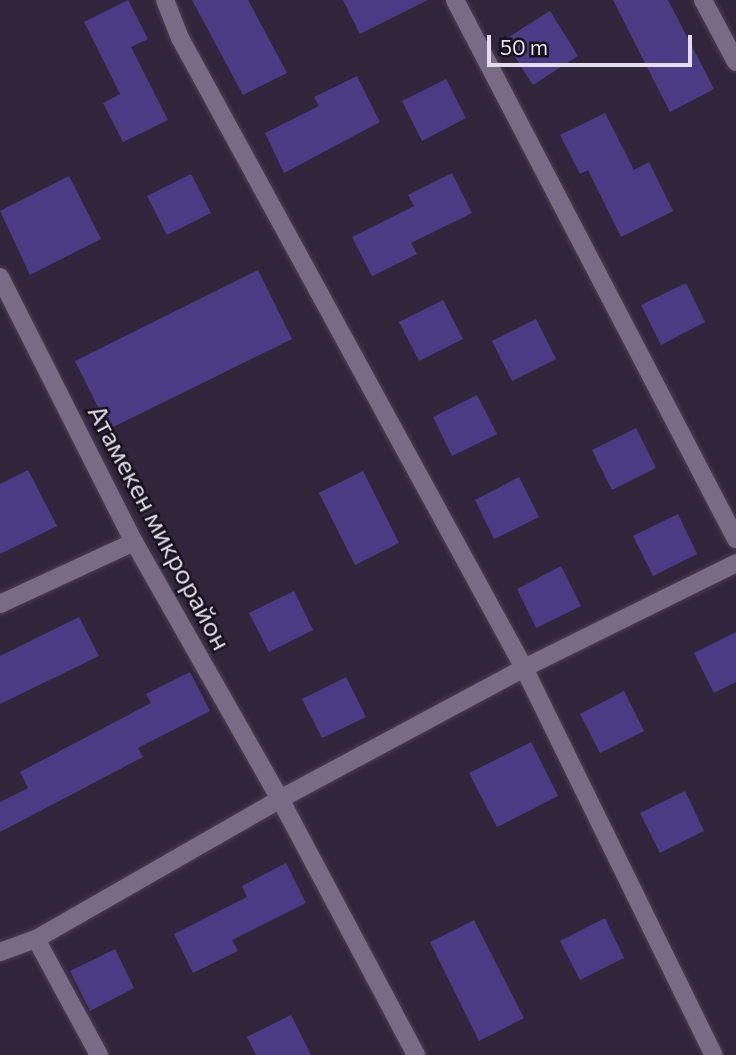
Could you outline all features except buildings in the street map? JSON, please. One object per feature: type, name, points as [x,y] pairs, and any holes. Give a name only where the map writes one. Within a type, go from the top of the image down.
[{"type":"street","points":[[165,0],[180,38],[524,668],[713,1055]]},
{"type":"street","points":[[455,0],[736,539]]},
{"type":"street","points":[[703,0],[736,62]]},
{"type":"street","name":"Атамекен микрорайон","points":[[0,277],[134,542],[280,799],[416,1055]]},
{"type":"street","points":[[0,604],[134,542]]},
{"type":"street","points":[[0,952],[36,939],[280,799],[524,668],[736,563]]},
{"type":"street","points":[[36,939],[99,1055]]}]
